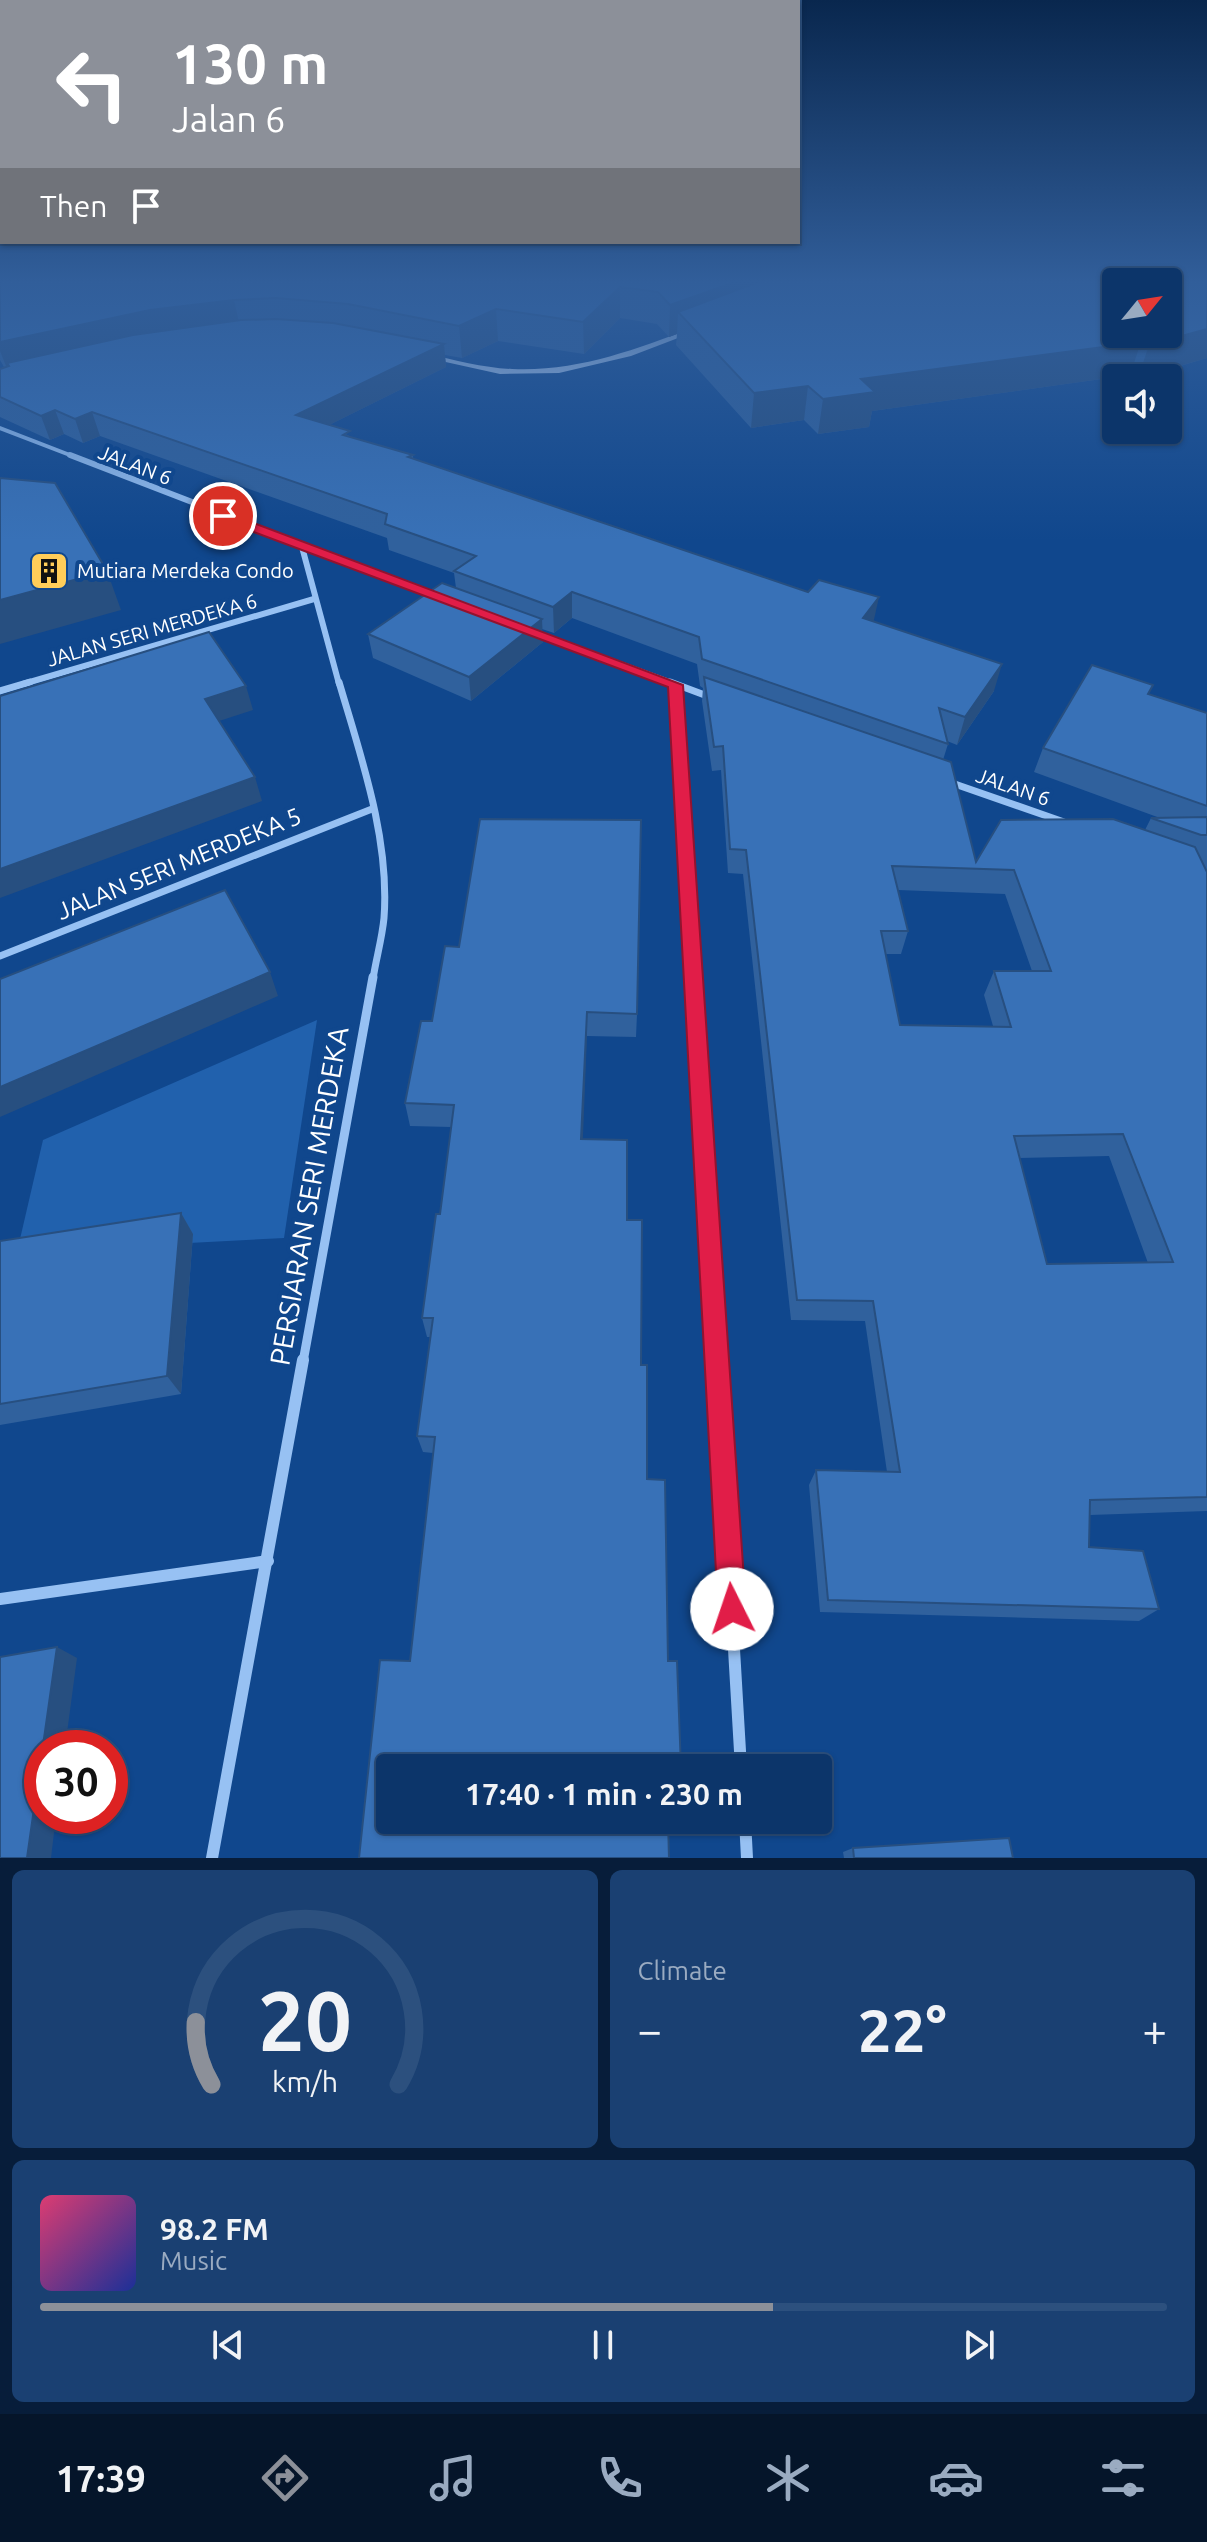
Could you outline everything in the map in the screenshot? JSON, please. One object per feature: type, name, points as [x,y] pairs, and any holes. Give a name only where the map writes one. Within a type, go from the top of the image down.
[{"type":"street","points":[[482,368],[498,371],[562,371],[581,368]]},
{"type":"street","name":"JALAN 6","points":[[0,428],[302,547],[452,602]]},
{"type":"street","name":"PERSIARAN SERI MERDEKA","points":[[212,1858],[384,918],[382,860],[372,809],[302,547]]},
{"type":"street","name":"JALAN SERI MERDEKA 6","points":[[0,691],[314,599]]},
{"type":"street","points":[[526,630],[721,701]]},
{"type":"street","points":[[676,685],[740,1754]]},
{"type":"street","name":"JALAN 6","points":[[946,781],[1067,823]]},
{"type":"street","name":"JALAN SERI MERDEKA 5","points":[[0,956],[372,809]]},
{"type":"street","points":[[0,1599],[268,1561]]},
{"type":"street","points":[[746,1834],[747,1858]]},
{"type":"shaded area","points":[[317,1020],[284,1238],[17,1252],[43,1140]]},
{"type":"building","points":[[395,368],[296,415],[350,431],[343,435],[413,455],[408,457],[808,592],[819,580],[879,597],[863,618],[1002,664],[965,717],[939,708],[948,744],[702,659],[699,637],[572,592],[553,607],[454,571],[476,556],[385,524],[387,514],[92,412],[75,419],[55,410],[41,416],[0,397],[0,369]]},
{"type":"building","points":[[730,368],[946,368],[861,379],[875,392],[823,399],[808,386],[754,393]]},
{"type":"building","points":[[0,478],[55,483],[107,571],[0,600]]},
{"type":"building","points":[[442,583],[542,619],[469,677],[368,634]]},
{"type":"building","points":[[209,632],[246,686],[205,699],[255,777],[0,869],[0,696]]},
{"type":"building","points":[[1092,665],[1153,685],[1148,694],[1207,713],[1207,806],[1043,748]]},
{"type":"building","points":[[704,677],[951,762],[976,862],[1001,820],[1113,819],[1195,847],[1207,872],[1207,1497],[1090,1500],[1089,1547],[1143,1551],[1159,1609],[828,1600],[816,1470],[900,1472],[873,1301],[797,1300],[746,850],[730,849],[723,746],[714,747]],"holes":[[[892,866],[1014,870],[1051,971],[994,971],[1011,1027],[900,1025],[881,931],[908,931]],[[1123,1134],[1173,1262],[1047,1264],[1014,1136]]]},
{"type":"building","points":[[1207,817],[1207,835],[1151,818]]},
{"type":"building","points":[[480,819],[641,820],[637,1014],[587,1012],[581,1139],[627,1140],[627,1220],[642,1220],[641,1365],[647,1365],[647,1479],[665,1480],[668,1661],[677,1661],[680,1754],[376,1754],[376,1834],[668,1834],[669,1858],[359,1858],[380,1660],[410,1661],[435,1437],[417,1436],[433,1318],[422,1318],[454,1105],[405,1103],[421,1021],[432,1021],[445,946],[459,947]]},
{"type":"building","points":[[225,890],[270,972],[0,1087],[0,979]]},
{"type":"building","points":[[181,1213],[167,1376],[0,1404],[0,1241]]},
{"type":"building","points":[[57,1647],[45,1730],[24,1730],[24,1834],[30,1834],[27,1858],[0,1858],[0,1657]]},
{"type":"building","points":[[1009,1838],[1013,1858],[854,1858],[853,1848]]},
{"type":"place","name":"Mutiara Merdeka Condo","points":[[49,571]]},
{"type":"route","points":[[223,516],[676,685],[732,1609]]}]
